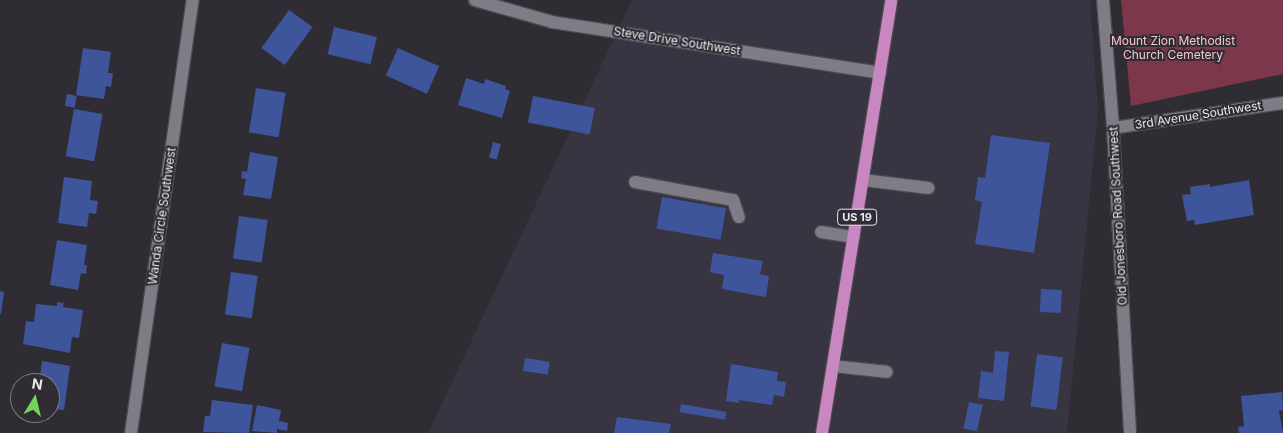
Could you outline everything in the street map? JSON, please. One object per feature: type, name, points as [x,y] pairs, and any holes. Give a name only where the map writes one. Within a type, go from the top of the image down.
[{"type":"main road","name":"US 19","points":[[822,433],[891,0]]},
{"type":"street","name":"Wanda Circle Southwest","points":[[131,433],[193,0]]},
{"type":"street","name":"Steve Drive Southwest","points":[[475,0],[552,22],[880,73]]},
{"type":"street","name":"Old Jonesboro Road Southwest","points":[[1103,0],[1113,128],[1130,433]]},
{"type":"street","name":"3rd Avenue Southwest","points":[[1113,128],[1283,102]]},
{"type":"street","points":[[863,180],[929,188]]},
{"type":"street","points":[[635,182],[733,200],[739,217]]},
{"type":"street","points":[[821,232],[854,237]]},
{"type":"street","points":[[833,366],[887,372]]},
{"type":"shaded area","points":[[632,0],[1090,0],[1098,109],[1067,433],[428,433]]},
{"type":"green space","name":"Mount Zion Methodist Church Cemetery","points":[[1121,0],[1283,0],[1283,74],[1131,106]]},
{"type":"building","points":[[289,10],[312,27],[285,65],[261,48]]},
{"type":"building","points":[[334,27],[377,37],[371,64],[328,54]]},
{"type":"building","points":[[83,48],[111,52],[108,73],[113,73],[111,87],[106,86],[104,99],[76,95]]},
{"type":"building","points":[[398,48],[439,66],[427,94],[386,75]]},
{"type":"building","points":[[466,78],[484,84],[485,79],[506,86],[505,89],[510,91],[502,118],[458,105]]},
{"type":"building","points":[[256,88],[286,93],[279,137],[249,132]]},
{"type":"building","points":[[67,94],[77,96],[75,108],[65,106]]},
{"type":"building","points":[[533,96],[595,108],[590,135],[528,123]]},
{"type":"building","points":[[74,109],[103,114],[94,161],[66,156]]},
{"type":"building","points":[[991,135],[1050,143],[1034,253],[975,244],[982,202],[975,200],[978,177],[985,178]]},
{"type":"building","points":[[493,142],[501,144],[497,159],[489,158]]},
{"type":"building","points":[[250,152],[278,157],[271,199],[243,195],[246,179],[241,178],[242,171],[247,172]]},
{"type":"building","points":[[64,177],[92,181],[90,200],[98,201],[96,214],[89,213],[87,227],[58,223]]},
{"type":"building","points":[[1249,180],[1254,215],[1195,225],[1194,220],[1187,221],[1182,195],[1191,194],[1190,187],[1210,184],[1210,187]]},
{"type":"building","points":[[662,197],[726,208],[720,240],[656,229]]},
{"type":"building","points":[[239,216],[268,220],[262,263],[233,259]]},
{"type":"building","points":[[57,240],[87,245],[84,265],[87,265],[86,274],[81,273],[78,290],[50,285]]},
{"type":"building","points":[[713,253],[763,261],[760,274],[769,276],[766,297],[722,289],[724,275],[710,272]]},
{"type":"building","points":[[231,272],[258,276],[252,318],[225,315]]},
{"type":"building","points":[[1041,289],[1062,290],[1061,313],[1040,312]]},
{"type":"building","points":[[0,291],[4,292],[1,314],[0,314]]},
{"type":"building","points":[[57,302],[64,303],[63,307],[83,310],[79,338],[72,337],[70,353],[23,344],[26,321],[34,322],[36,304],[57,306]]},
{"type":"building","points":[[222,343],[250,348],[242,391],[214,386]]},
{"type":"building","points":[[995,351],[1009,352],[1004,401],[978,398],[981,371],[993,373]]},
{"type":"building","points":[[1037,354],[1063,357],[1056,410],[1031,407]]},
{"type":"building","points":[[525,358],[550,362],[548,375],[523,371]]},
{"type":"building","points":[[42,361],[70,366],[64,410],[60,410],[60,373],[40,373]]},
{"type":"building","points":[[731,364],[778,372],[777,381],[786,382],[784,397],[774,395],[772,405],[739,400],[739,403],[726,401]]},
{"type":"building","points":[[1282,392],[1283,410],[1279,411],[1283,433],[1239,433],[1238,427],[1244,426],[1241,396]]},
{"type":"building","points":[[212,400],[253,405],[249,433],[203,432],[205,416],[210,416]]},
{"type":"building","points":[[969,402],[983,405],[977,431],[963,428]]},
{"type":"building","points":[[681,404],[726,412],[725,420],[680,412]]},
{"type":"building","points":[[257,405],[281,410],[279,421],[288,423],[287,431],[277,429],[277,433],[252,431]]},
{"type":"building","points":[[617,417],[671,424],[669,433],[614,433]]}]
